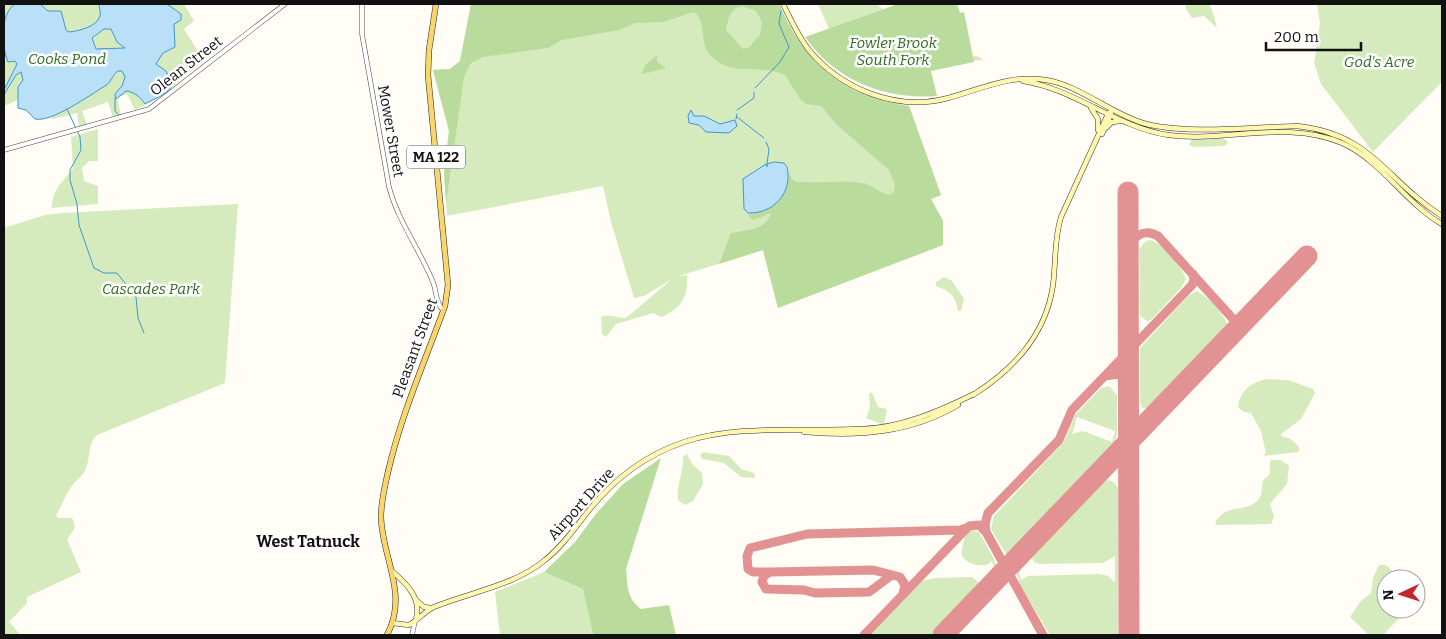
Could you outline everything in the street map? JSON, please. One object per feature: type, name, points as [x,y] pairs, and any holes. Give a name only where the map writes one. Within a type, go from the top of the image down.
[{"type":"main road","name":"Pleasant Street","points":[[387,635],[396,605],[396,586],[382,532],[382,501],[397,434],[448,292],[449,272],[428,74],[429,50],[436,4]]},
{"type":"main road","name":"Airport Drive","points":[[783,4],[800,38],[824,66],[858,89],[878,96],[909,101],[941,100],[997,82],[1032,78],[1050,80],[1110,113]]},
{"type":"main road","name":"Airport Drive","points":[[1014,80],[1045,85],[1110,113]]},
{"type":"main road","name":"Airport Drive","points":[[1079,100],[1097,115],[1099,124],[1096,140]]},
{"type":"main road","name":"Airport Drive","points":[[1092,150],[1102,133],[1110,113]]},
{"type":"main road","name":"Airport Drive","points":[[402,625],[415,621],[432,608],[511,580],[541,563],[559,547],[606,490],[633,467],[669,448],[708,436],[736,432],[862,430],[896,424],[933,412],[976,394],[996,380],[1015,364],[1029,346],[1042,324],[1052,294],[1060,221],[1110,113]]},
{"type":"main road","points":[[1110,113],[1122,121],[1141,129],[1175,136],[1289,132],[1327,138],[1361,154],[1416,205],[1442,224]]},
{"type":"main road","points":[[1110,113],[1168,128],[1297,126],[1329,132],[1365,149],[1420,200],[1442,216]]},
{"type":"main road","points":[[1102,133],[1112,122],[1122,121]]},
{"type":"main road","points":[[393,572],[408,586],[416,600],[424,607],[432,608]]},
{"type":"main road","points":[[396,586],[402,584],[408,586]]},
{"type":"main road","points":[[415,621],[416,600]]},
{"type":"main road","points":[[392,623],[402,625]]},
{"type":"street","name":"Olean Street","points":[[4,150],[151,107],[285,4]]},
{"type":"street","name":"Mower Street","points":[[362,4],[362,31],[390,190],[396,208],[433,281],[438,303],[443,310]]},
{"type":"street","points":[[412,635],[415,621]]},
{"type":"street","points":[[402,625],[412,635]]},
{"type":"green space","name":"Cooks Pond","points":[[4,4],[184,4],[194,21],[184,29],[204,61],[161,96],[135,110],[127,94],[117,98],[121,115],[113,117],[108,102],[82,111],[87,125],[79,128],[77,113],[53,119],[40,107],[20,99],[4,106]]},
{"type":"green space","points":[[471,4],[779,4],[801,44],[829,74],[864,94],[909,106],[941,195],[931,199],[943,221],[943,245],[778,308],[763,250],[676,277],[687,275],[685,295],[679,305],[662,317],[653,313],[616,324],[606,337],[602,334],[601,317],[626,318],[672,279],[644,296],[634,298],[611,222],[603,186],[447,216],[444,172],[449,131],[433,70],[450,69],[460,61]]},
{"type":"green space","points":[[471,4],[779,4],[801,44],[829,74],[864,94],[909,106],[941,195],[931,199],[943,221],[943,245],[778,308],[763,250],[719,264],[731,233],[761,226],[769,219],[771,213],[754,220],[750,218],[749,214],[771,207],[782,197],[788,183],[789,174],[794,181],[853,182],[865,184],[890,195],[894,192],[895,185],[889,170],[836,124],[821,106],[806,104],[800,99],[785,75],[767,70],[730,67],[714,59],[706,47],[701,22],[694,12],[663,22],[635,23],[619,30],[562,40],[548,48],[483,57],[471,63],[464,77],[446,203],[444,172],[449,131],[433,70],[450,69],[460,61]],"holes":[[[742,6],[756,11],[762,22],[760,35],[748,48],[743,49],[726,30],[729,18],[738,7]]]},
{"type":"green space","points":[[818,4],[876,4],[883,9],[845,23],[966,57],[976,56],[984,60],[971,61],[829,29]]},
{"type":"green space","name":"Fowler Brook South Fork","points":[[898,4],[957,4],[960,13],[964,12],[974,62],[931,71],[937,96],[899,95],[863,84],[831,65],[805,37]]},
{"type":"green space","points":[[1186,4],[1209,4],[1217,28],[1204,16],[1192,18],[1186,9]]},
{"type":"green space","name":"God's Acre","points":[[1317,4],[1442,4],[1442,82],[1373,152],[1321,84],[1314,63],[1320,23]]},
{"type":"green space","points":[[657,55],[657,62],[666,68],[642,74],[645,65]]},
{"type":"green space","points":[[98,129],[98,161],[89,161],[82,168],[84,181],[98,186],[98,204],[52,208],[53,197],[73,169],[71,137]]},
{"type":"green space","points":[[1222,137],[1228,142],[1225,146],[1195,147],[1189,145],[1192,139]]},
{"type":"green space","name":"Cascades Park","points":[[238,204],[225,383],[97,435],[90,447],[85,471],[69,490],[56,515],[58,518],[72,518],[74,521],[74,529],[67,539],[81,572],[27,597],[27,603],[9,622],[21,635],[4,635],[4,228],[45,215],[62,213]]},
{"type":"green space","points":[[1150,240],[1161,246],[1171,256],[1181,268],[1186,279],[1181,288],[1151,320],[1147,321],[1140,316],[1139,249],[1145,242]]},
{"type":"green space","points":[[944,277],[952,281],[964,299],[961,311],[958,311],[951,295],[936,286],[936,282]]},
{"type":"green space","points":[[1197,291],[1216,306],[1229,327],[1151,408],[1142,408],[1140,403],[1140,348],[1189,295]]},
{"type":"green space","points":[[1267,379],[1288,380],[1313,389],[1315,393],[1301,419],[1281,434],[1281,436],[1296,443],[1300,449],[1298,452],[1263,456],[1266,453],[1261,431],[1251,413],[1244,412],[1238,407],[1241,396],[1247,388],[1256,382]]},
{"type":"green space","points":[[1109,386],[1117,395],[1117,434],[1113,447],[1008,557],[991,529],[994,516],[1064,442],[1076,414],[1101,388]],"holes":[[[1077,417],[1115,431],[1112,442],[1083,431],[1072,434]]]},
{"type":"green space","points":[[872,392],[878,407],[887,409],[884,425],[866,418],[870,408],[869,394]]},
{"type":"green space","points":[[703,452],[729,456],[741,469],[754,473],[755,478],[741,477],[724,463],[702,459],[700,455]]},
{"type":"green space","points":[[687,454],[692,464],[702,473],[703,484],[693,501],[685,505],[678,500],[678,494],[683,457]]},
{"type":"green space","points":[[661,458],[626,569],[630,596],[636,605],[641,609],[669,605],[676,635],[593,635],[583,589],[544,572],[575,542],[595,515],[623,484]]},
{"type":"green space","points":[[1271,460],[1281,460],[1289,466],[1287,484],[1270,504],[1274,517],[1271,524],[1217,525],[1215,523],[1225,513],[1230,510],[1247,507],[1258,500],[1261,495],[1263,481],[1270,472]]},
{"type":"green space","points":[[1108,480],[1114,482],[1118,488],[1118,635],[1050,635],[1020,585],[1016,570],[1099,483]],"holes":[[[1115,556],[1115,582],[1108,576],[1099,574],[1028,576],[1021,580],[1019,571],[1032,558],[1034,562],[1039,564],[1103,563]]]},
{"type":"green space","points":[[971,530],[979,532],[994,559],[997,569],[933,635],[869,635],[921,581],[936,578],[972,577],[979,583],[994,568],[992,561],[987,565],[975,565],[966,560],[961,554],[965,536]]},
{"type":"green space","points":[[1379,565],[1386,565],[1390,569],[1377,569]]},
{"type":"green space","points":[[544,572],[583,589],[593,635],[500,635],[495,592]]},
{"type":"green space","points":[[1376,572],[1376,619],[1398,619],[1383,635],[1369,635],[1350,617],[1361,601],[1371,593]]},
{"type":"water","name":"Cooks Pond","points":[[15,4],[40,4],[48,11],[61,11],[66,30],[69,32],[91,26],[95,23],[100,16],[99,4],[167,4],[181,14],[181,20],[174,24],[175,47],[163,53],[156,64],[166,71],[173,85],[166,93],[145,104],[137,96],[126,91],[116,99],[115,94],[122,86],[125,77],[122,71],[118,71],[107,85],[60,113],[51,117],[35,119],[26,110],[18,108],[18,87],[23,80],[21,72],[16,75],[5,93],[4,90],[17,64],[15,61],[8,62],[4,47],[4,22],[10,9]],"holes":[[[104,29],[111,29],[117,42],[125,48],[96,49],[92,38]]]},
{"type":"water","points":[[691,110],[694,116],[704,116],[720,124],[735,120],[737,126],[729,133],[706,132],[699,125],[689,123],[688,116]]},
{"type":"water","points":[[774,162],[784,163],[787,167],[787,185],[784,193],[779,200],[766,210],[748,213],[744,209],[743,179],[766,164],[767,167],[767,164]]},
{"type":"waterway","points":[[755,88],[780,62],[789,47],[779,24],[781,11]]},
{"type":"waterway","points":[[737,110],[754,98],[754,92]]},
{"type":"waterway","points":[[115,98],[115,111],[119,115]]},
{"type":"waterway","points":[[67,109],[80,137],[81,150],[70,170],[70,180],[77,204],[79,225],[94,268],[104,273],[117,273],[136,297],[138,318],[144,333]]},
{"type":"waterway","points":[[736,119],[737,114]]},
{"type":"waterway","points":[[737,117],[764,138]]},
{"type":"waterway","points":[[766,142],[769,149],[767,164]]},
{"type":"taxiway","points":[[1128,250],[1132,241],[1143,233],[1158,236],[1234,320],[1236,325],[1234,332]]},
{"type":"taxiway","points":[[864,635],[969,526],[979,525],[986,532],[985,524],[988,513],[1059,440],[1072,410],[1192,285],[1194,280],[1193,274]]},
{"type":"taxiway","points":[[1105,376],[1118,374],[1126,380],[1128,386]]},
{"type":"taxiway","points":[[770,572],[753,572],[748,569],[747,556],[750,548],[807,534],[960,530],[966,528]]},
{"type":"taxiway","points":[[986,532],[1043,635]]},
{"type":"taxiway","points":[[1001,559],[1007,562],[1016,560]]},
{"type":"taxiway","points":[[892,575],[869,592],[815,593],[804,590],[766,589],[762,582],[764,576],[770,572],[873,570],[900,577],[905,585],[903,594]]},
{"type":"runway","points":[[1128,192],[1129,635]]},
{"type":"runway","points":[[943,635],[1307,256]]},
{"type":"district","name":"West Tatnuck","points":[[308,541]]}]
